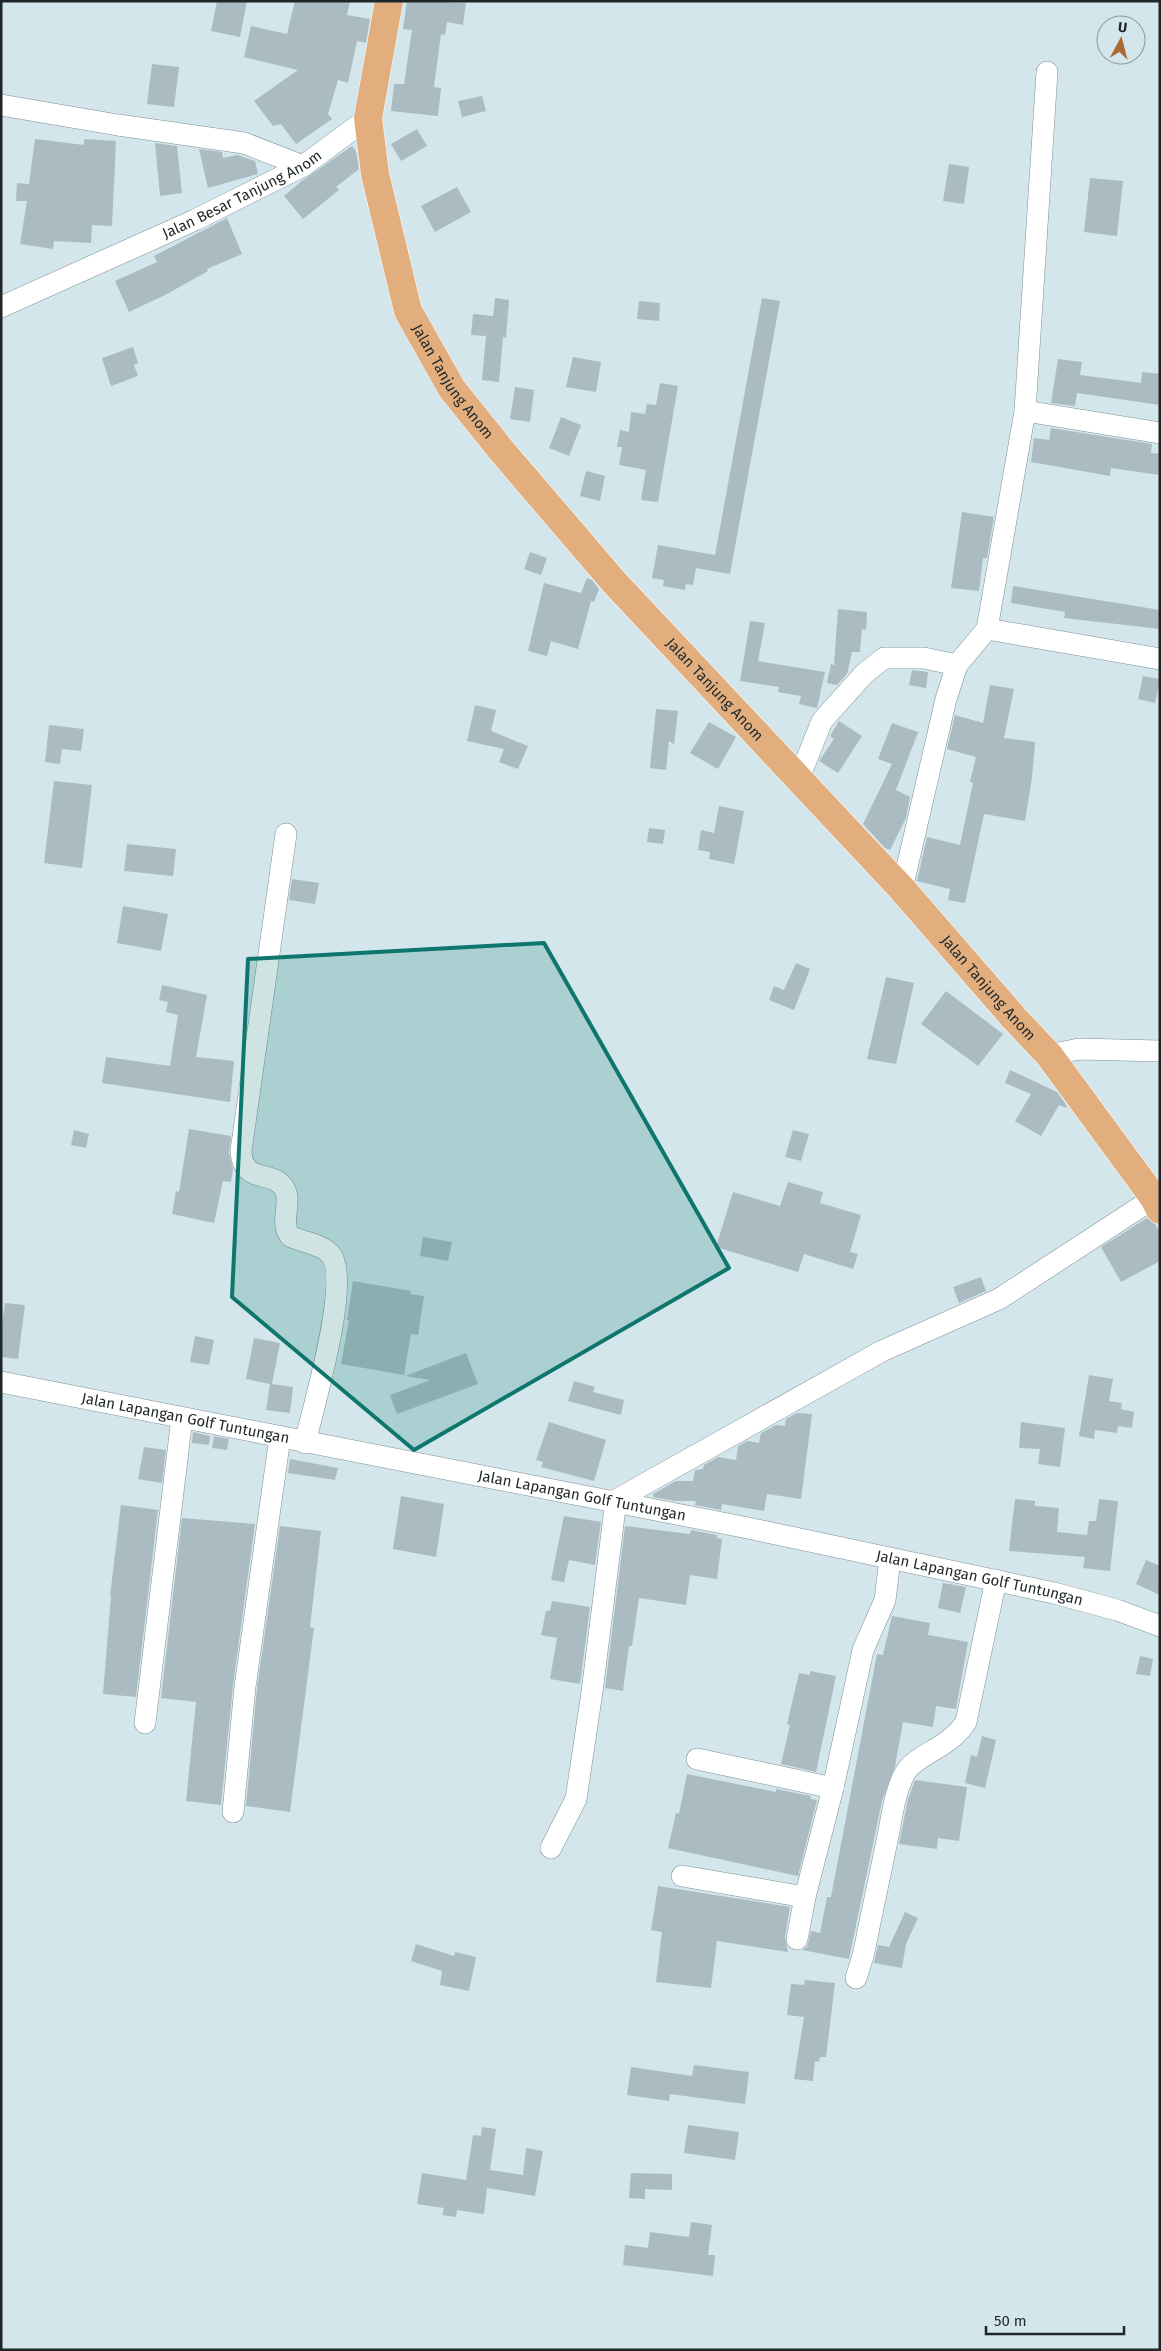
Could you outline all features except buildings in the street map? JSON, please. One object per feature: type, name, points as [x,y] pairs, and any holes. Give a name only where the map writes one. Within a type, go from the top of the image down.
[{"type":"main road","points":[[368,118],[389,1]]},
{"type":"main road","name":"Jalan Tanjung Anom","points":[[368,118],[375,174],[408,311],[452,389],[501,450],[614,582],[799,778],[1049,1055],[1157,1204]]},
{"type":"street","points":[[902,890],[946,699],[957,665],[987,629],[1025,411],[1047,72]]},
{"type":"street","points":[[1,105],[118,125],[244,143],[303,166]]},
{"type":"street","name":"Jalan Besar Tanjung Anom","points":[[1,307],[195,220],[303,166],[368,118]]},
{"type":"street","points":[[1025,411],[1160,432]]},
{"type":"street","points":[[987,629],[1160,659]]},
{"type":"street","points":[[799,778],[822,721],[864,674],[884,658],[924,658],[957,665]]},
{"type":"street","points":[[286,834],[240,1151],[242,1163],[249,1171],[284,1187],[286,1197],[284,1224],[290,1236],[326,1250],[332,1256],[335,1263],[337,1300],[305,1442]]},
{"type":"street","points":[[1049,1055],[1079,1049],[1160,1051]]},
{"type":"street","points":[[551,1848],[576,1799],[592,1692],[616,1500],[882,1351],[999,1299],[1157,1204]]},
{"type":"street","name":"Jalan Lapangan Golf Tuntungan","points":[[1,1382],[305,1442],[616,1500],[996,1580],[1099,1605],[1160,1626]]},
{"type":"street","points":[[144,1723],[182,1418]]},
{"type":"street","points":[[233,1812],[245,1687],[280,1437]]},
{"type":"street","points":[[797,1939],[805,1897],[834,1788],[863,1650],[885,1600],[890,1559]]},
{"type":"street","points":[[856,1978],[863,1956],[896,1800],[905,1773],[911,1766],[951,1740],[960,1732],[966,1722],[996,1580]]},
{"type":"street","points":[[697,1759],[834,1788]]},
{"type":"street","points":[[682,1876],[805,1897]]},
{"type":"highlighted area","points":[[544,943],[729,1268],[414,1450],[232,1297],[248,959]]}]
